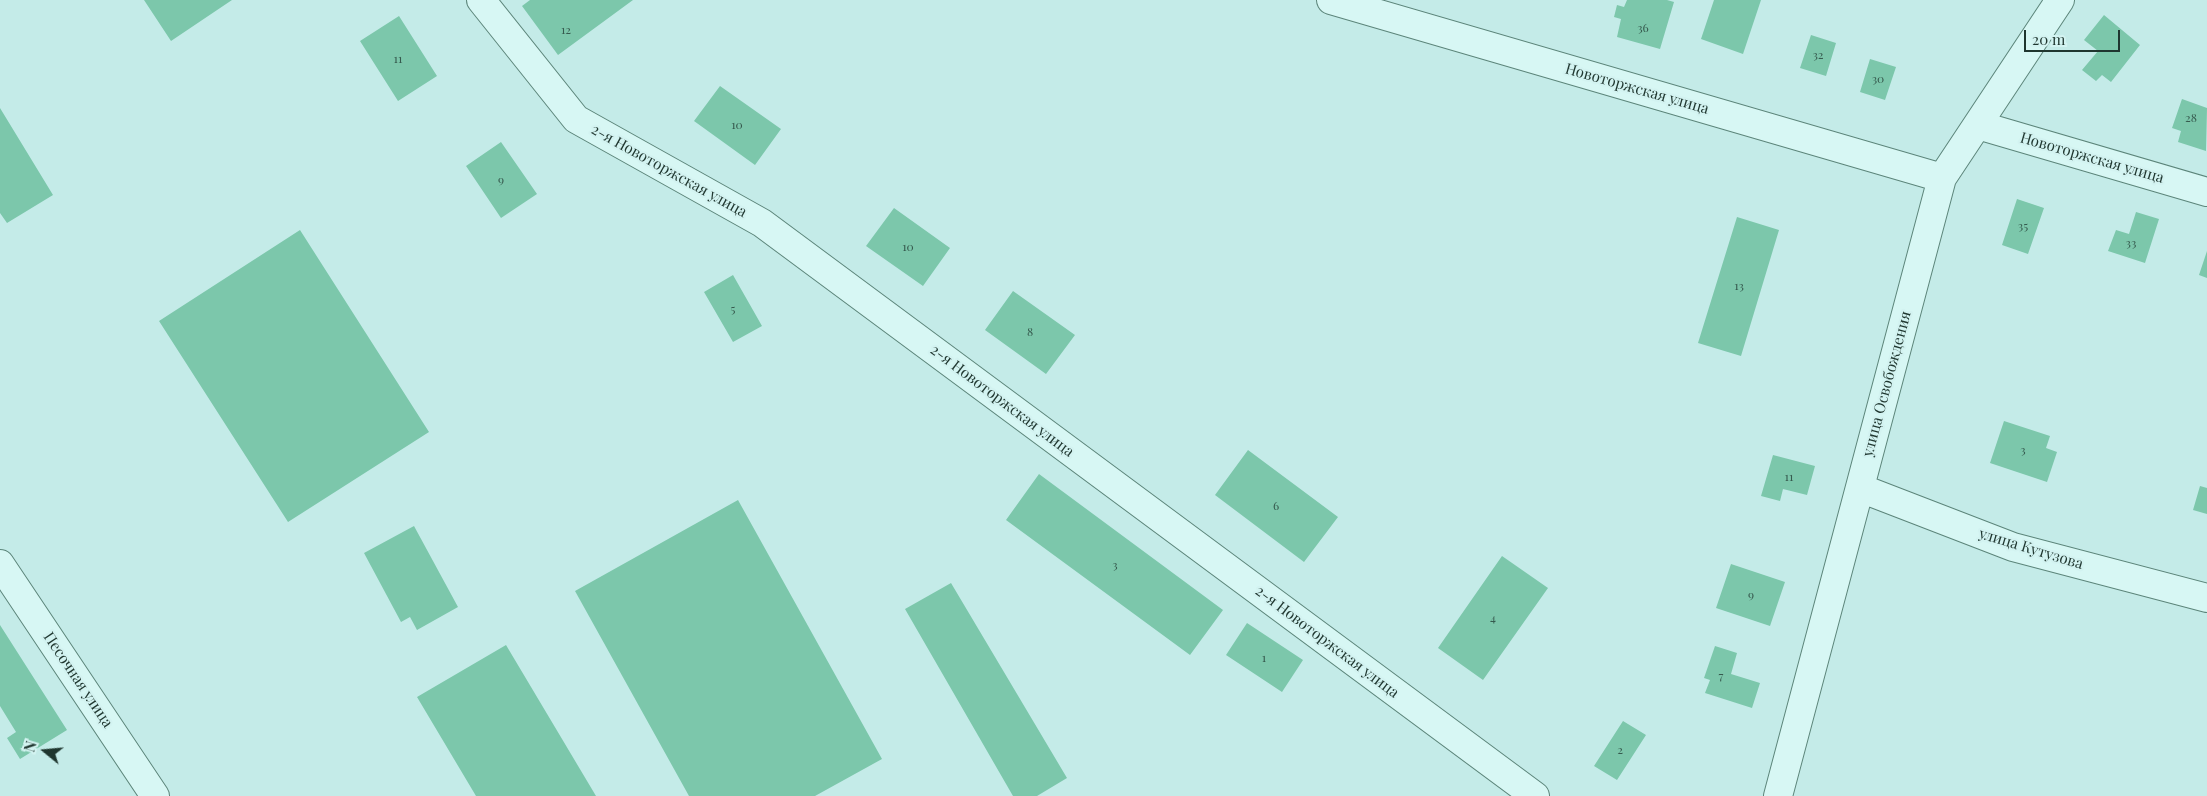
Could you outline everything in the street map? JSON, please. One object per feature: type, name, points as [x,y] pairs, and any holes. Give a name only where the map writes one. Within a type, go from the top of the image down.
[{"type":"street","name":"2-я Новоторжская улица","points":[[482,0],[576,118],[762,223],[1535,796]]},
{"type":"street","name":"Новоторжская улица","points":[[1332,0],[1942,178]]},
{"type":"street","name":"улица Освобождения","points":[[1778,796],[1942,178],[2060,0]]},
{"type":"street","name":"Новоторжская улица","points":[[1978,125],[2207,192]]},
{"type":"street","name":"улица Кутузова","points":[[1860,488],[2013,547],[2207,598]]},
{"type":"street","name":"Песочная улица","points":[[0,564],[155,796]]},
{"type":"building","points":[[144,0],[232,0],[171,41]]},
{"type":"building","points":[[530,0],[633,0],[558,55],[522,6]]},
{"type":"building","points":[[1627,0],[1667,0],[1674,2],[1660,49],[1617,37],[1621,19],[1614,17],[1617,5],[1624,7]]},
{"type":"building","points":[[1714,0],[1761,0],[1743,54],[1701,39]]},
{"type":"building","points":[[2104,15],[2140,45],[2111,82],[2102,75],[2096,81],[2082,70],[2098,51],[2084,40]]},
{"type":"building","points":[[399,16],[437,76],[398,101],[360,41]]},
{"type":"building","points":[[1811,35],[1836,43],[1826,76],[1800,68]]},
{"type":"building","points":[[1870,59],[1896,67],[1885,100],[1860,92]]},
{"type":"building","points":[[720,86],[781,129],[755,165],[694,121]]},
{"type":"building","points":[[2182,99],[2207,108],[2206,151],[2178,142],[2181,131],[2172,128]]},
{"type":"building","points":[[0,108],[53,195],[7,223],[0,213]]},
{"type":"building","points":[[501,142],[537,194],[501,218],[466,166]]},
{"type":"building","points":[[2017,199],[2044,208],[2028,254],[2002,245]]},
{"type":"building","points":[[894,208],[950,248],[923,286],[866,246]]},
{"type":"building","points":[[2136,212],[2159,219],[2145,263],[2108,251],[2116,230],[2129,234]]},
{"type":"building","points":[[1737,217],[1779,230],[1741,356],[1698,343]]},
{"type":"building","points":[[300,230],[429,432],[288,522],[159,321]]},
{"type":"building","points":[[2207,251],[2207,278],[2199,275]]},
{"type":"building","points":[[733,275],[762,326],[733,342],[704,292]]},
{"type":"building","points":[[1013,291],[1075,335],[1046,374],[985,330]]},
{"type":"building","points":[[2004,421],[2050,436],[2046,448],[2057,452],[2047,482],[1990,463]]},
{"type":"building","points":[[1248,450],[1338,517],[1304,562],[1215,495]]},
{"type":"building","points":[[1773,455],[1815,466],[1807,495],[1783,489],[1780,501],[1761,496]]},
{"type":"building","points":[[1039,474],[1223,610],[1190,655],[1006,520]]},
{"type":"building","points":[[2200,486],[2207,488],[2207,514],[2193,510]]},
{"type":"building","points":[[738,500],[882,759],[815,796],[689,796],[575,591]]},
{"type":"building","points":[[414,526],[458,607],[417,630],[410,617],[401,622],[364,553]]},
{"type":"building","points":[[1502,556],[1548,588],[1483,680],[1438,648]]},
{"type":"building","points":[[1731,564],[1785,582],[1770,626],[1716,608]]},
{"type":"building","points":[[951,583],[1067,778],[1037,796],[1013,796],[905,609]]},
{"type":"building","points":[[1247,623],[1303,660],[1282,692],[1226,655]]},
{"type":"building","points":[[0,625],[67,730],[20,759],[7,738],[16,732],[0,706]]},
{"type":"building","points":[[506,645],[596,796],[476,796],[417,697]]},
{"type":"building","points":[[1715,646],[1737,653],[1731,674],[1760,683],[1752,708],[1705,693],[1710,680],[1704,678]]},
{"type":"building","points":[[1623,721],[1646,735],[1617,780],[1594,766]]}]
